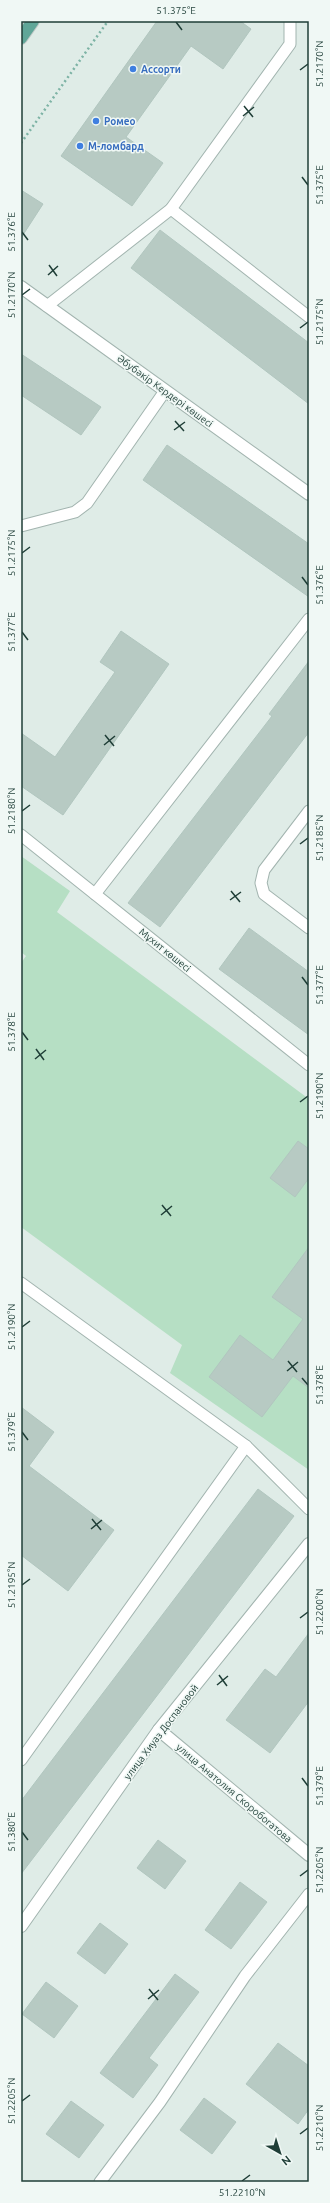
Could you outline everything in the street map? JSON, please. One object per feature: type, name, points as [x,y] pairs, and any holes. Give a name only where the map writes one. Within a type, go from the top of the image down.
[{"type":"main road","points":[[21,38],[33,21]]},
{"type":"street","name":"Әбубәкір Кердері көшесі","points":[[21,287],[309,494]]},
{"type":"street","name":"улица Хиуаз Доспановой","points":[[21,1926],[159,1730],[309,1544]]},
{"type":"street","name":"улица Анатолия Скоробогатова","points":[[159,1730],[309,1855]]},
{"type":"lane","points":[[47,306],[171,209],[290,44],[290,21]]},
{"type":"lane","points":[[171,209],[309,317]]},
{"type":"lane","points":[[21,526],[75,512],[87,503],[165,391]]},
{"type":"lane","points":[[95,894],[309,619]]},
{"type":"lane","points":[[309,811],[264,870],[261,883],[264,894],[309,928]]},
{"type":"lane","name":"Мұхит көшесі","points":[[21,835],[309,1065]]},
{"type":"lane","points":[[21,1283],[246,1446],[309,1509]]},
{"type":"lane","points":[[21,1760],[246,1446]]},
{"type":"lane","points":[[100,2182],[160,2102],[245,1976],[309,1894]]},
{"type":"path","points":[[21,143],[108,21]]},
{"type":"green space","points":[[21,856],[70,891],[57,912],[309,1099],[309,1470],[170,1373],[182,1345],[21,1227],[21,963],[26,956],[21,952]]},
{"type":"building","points":[[157,21],[240,21],[251,29],[223,69],[191,46],[126,137],[163,163],[132,206],[61,156]]},
{"type":"building","points":[[21,190],[43,204],[21,238]]},
{"type":"building","points":[[160,230],[309,343],[309,404],[131,268]]},
{"type":"building","points":[[21,354],[101,407],[81,435],[21,395]]},
{"type":"building","points":[[167,445],[309,544],[309,597],[143,480]]},
{"type":"building","points":[[121,631],[169,664],[63,815],[21,786],[21,733],[55,757],[115,672],[100,662]]},
{"type":"building","points":[[309,661],[309,732],[160,927],[128,903],[272,716],[269,714]]},
{"type":"building","points":[[249,928],[309,972],[309,1035],[219,969]]},
{"type":"building","points":[[298,1141],[309,1149],[309,1178],[295,1197],[270,1178]]},
{"type":"building","points":[[309,1247],[309,1388],[293,1376],[262,1417],[209,1377],[240,1335],[273,1360],[303,1319],[272,1297]]},
{"type":"building","points":[[21,1407],[54,1432],[29,1466],[114,1530],[68,1591],[21,1555]]},
{"type":"building","points":[[258,1489],[294,1516],[21,1874],[21,1801]]},
{"type":"building","points":[[309,1633],[309,1701],[270,1753],[226,1720],[265,1669],[276,1677]]},
{"type":"building","points":[[158,1840],[186,1861],[165,1889],[137,1868]]},
{"type":"building","points":[[240,1882],[267,1902],[231,1949],[205,1930]]},
{"type":"building","points":[[100,1923],[128,1944],[105,1974],[77,1953]]},
{"type":"building","points":[[175,1974],[199,1992],[149,2058],[158,2065],[133,2098],[100,2073]]},
{"type":"building","points":[[46,1982],[78,2006],[54,2038],[22,2014]]},
{"type":"building","points":[[278,2043],[309,2066],[309,2109],[298,2124],[246,2084]]},
{"type":"building","points":[[204,2098],[236,2122],[212,2154],[180,2130]]},
{"type":"building","points":[[71,2101],[104,2125],[79,2158],[46,2134]]},
{"type":"place","name":"Ассорти","points":[[133,69]]},
{"type":"place","name":"Ромео","points":[[96,121]]},
{"type":"place","name":"М-ломбард","points":[[80,146]]}]
